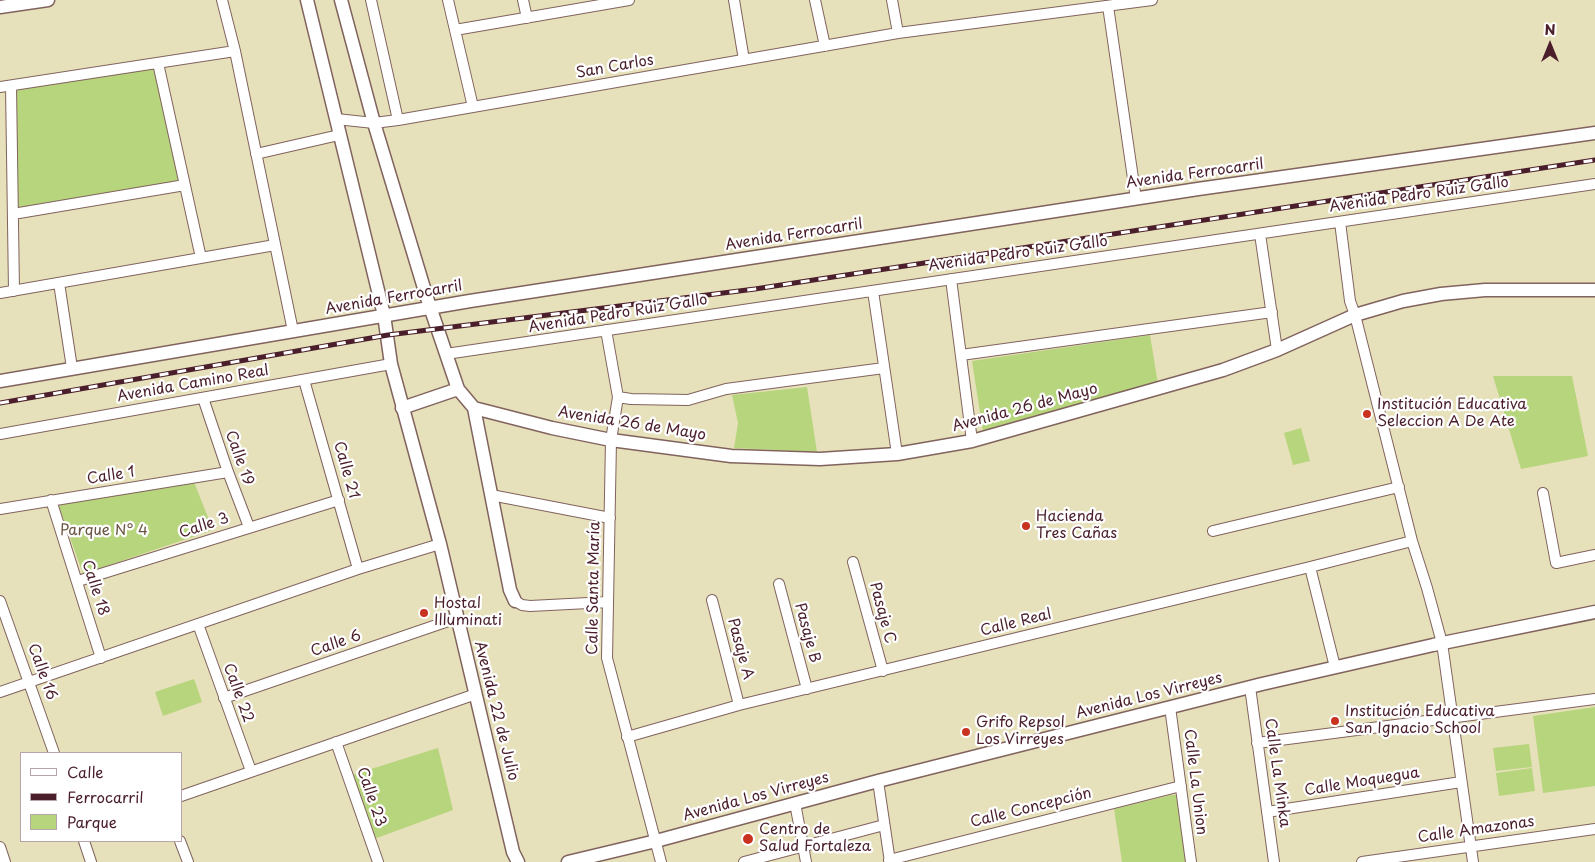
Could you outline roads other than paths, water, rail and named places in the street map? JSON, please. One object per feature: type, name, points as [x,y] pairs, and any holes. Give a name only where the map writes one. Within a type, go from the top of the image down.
[{"type":"street","points":[[0,8],[48,0]]},
{"type":"street","points":[[222,0],[235,51],[293,331]]},
{"type":"street","name":"Avenida 22 de Julio","points":[[307,0],[384,315],[402,408],[440,544],[514,852],[518,862]]},
{"type":"street","points":[[341,0],[374,123],[430,308],[458,389],[474,408],[510,590],[515,601],[522,605],[530,606],[608,602]]},
{"type":"street","points":[[370,0],[398,120]]},
{"type":"street","points":[[448,0],[472,107]]},
{"type":"street","points":[[523,0],[527,18]]},
{"type":"street","points":[[455,30],[629,0]]},
{"type":"street","points":[[734,0],[744,60]]},
{"type":"street","points":[[815,0],[825,46]]},
{"type":"street","points":[[892,0],[898,33]]},
{"type":"street","name":"San Carlos","points":[[336,120],[374,123],[398,120],[898,33],[1152,0]]},
{"type":"street","points":[[1108,6],[1136,198]]},
{"type":"street","points":[[0,88],[235,51]]},
{"type":"street","points":[[158,63],[201,258]]},
{"type":"street","points":[[11,86],[14,291]]},
{"type":"street","name":"Avenida Ferrocarril","points":[[0,381],[384,315],[1136,198],[1595,133]]},
{"type":"street","points":[[256,154],[339,135]]},
{"type":"street","points":[[13,214],[185,185]]},
{"type":"street","name":"Avenida Pedro Ruiz Gallo","points":[[446,354],[1340,222],[1595,187]]},
{"type":"street","points":[[1340,222],[1350,302],[1412,541],[1442,643],[1473,862]]},
{"type":"street","points":[[1260,234],[1277,350]]},
{"type":"street","points":[[0,293],[275,245]]},
{"type":"street","points":[[951,279],[972,441]]},
{"type":"street","points":[[59,283],[72,368]]},
{"type":"street","name":"Avenida 26 de Mayo","points":[[474,408],[552,428],[611,440],[731,456],[820,459],[897,454],[972,441],[1223,370],[1277,350],[1355,316],[1403,301],[1440,294],[1484,290],[1595,290]]},
{"type":"street","points":[[873,291],[897,454]]},
{"type":"street","points":[[961,356],[1272,312]]},
{"type":"street","name":"Calle Santa María","points":[[606,330],[618,397],[611,440],[607,658],[661,862]]},
{"type":"street","name":"Avenida Camino Real","points":[[0,434],[392,364]]},
{"type":"street","points":[[618,397],[688,400],[726,389],[884,368]]},
{"type":"street","name":"Calle 21","points":[[304,380],[358,569]]},
{"type":"street","points":[[402,408],[458,389]]},
{"type":"street","name":"Calle 19","points":[[203,398],[249,527]]},
{"type":"street","name":"Calle 1","points":[[0,509],[228,472]]},
{"type":"street","points":[[1213,532],[1399,487]]},
{"type":"street","points":[[1542,493],[1556,563],[1595,555]]},
{"type":"street","points":[[491,495],[610,518]]},
{"type":"street","name":"Calle 18","points":[[51,500],[101,658]]},
{"type":"street","name":"Calle 3","points":[[78,581],[339,500]]},
{"type":"street","name":"Calle Real","points":[[627,737],[739,705],[1412,541]]},
{"type":"street","points":[[0,692],[358,569],[440,544]]},
{"type":"street","name":"Pasaje C","points":[[853,562],[882,671]]},
{"type":"street","points":[[1310,567],[1335,667]]},
{"type":"street","name":"Pasaje B","points":[[779,584],[807,689]]},
{"type":"street","name":"Pasaje A","points":[[712,600],[739,705]]},
{"type":"street","name":"Calle 16","points":[[0,601],[54,752]]},
{"type":"street","name":"Avenida Los Virreyes","points":[[568,862],[656,841],[878,781],[1170,707],[1442,643],[1595,612]]},
{"type":"street","name":"Calle 6","points":[[224,698],[458,618]]},
{"type":"street","name":"Calle 22","points":[[198,624],[251,771]]},
{"type":"street","name":"Calle La Minka","points":[[1250,688],[1274,862]]},
{"type":"street","points":[[182,796],[476,694]]},
{"type":"street","points":[[1257,743],[1595,699]]},
{"type":"street","name":"Calle La Union","points":[[1170,707],[1191,862]]},
{"type":"street","name":"Calle 23","points":[[336,742],[378,862]]},
{"type":"street","points":[[878,781],[889,861]]},
{"type":"street","name":"Calle Moquegua","points":[[1267,812],[1461,782]]},
{"type":"street","name":"Calle Concepción","points":[[889,861],[1181,786]]},
{"type":"street","points":[[796,803],[806,862]]},
{"type":"street","points":[[744,862],[884,825]]},
{"type":"street","name":"Calle Amazonas","points":[[1362,862],[1595,829]]},
{"type":"street","points":[[84,842],[91,862]]},
{"type":"street","points":[[180,842],[188,862]]},
{"type":"street","points":[[0,847],[5,862]]},
{"type":"railway","points":[[0,403],[388,335],[755,289],[1595,160]]},
{"type":"place","name":"Institución Educativa Seleccion A De Ate","points":[[1367,414]]},
{"type":"place","name":"Hacienda Tres Cañas","points":[[1026,526]]},
{"type":"place","name":"Hostal Illuminati","points":[[424,613]]},
{"type":"place","name":"Institución Educativa San Ignacio School","points":[[1335,721]]},
{"type":"place","name":"Grifo Repsol Los Virreyes","points":[[966,732]]},
{"type":"place","name":"Centro de Salud Fortaleza","points":[[748,839]]},
{"type":"park label","name":"Parque N° 4","points":[[104,531]]}]
